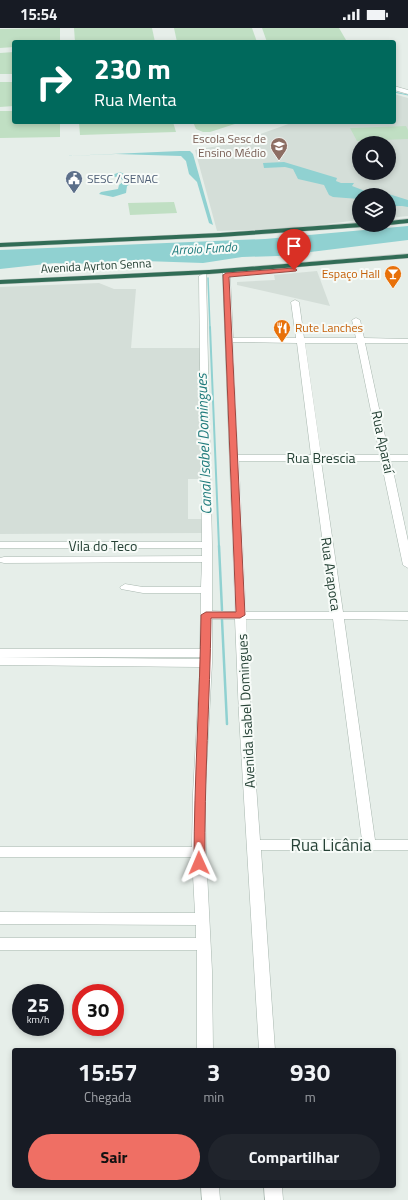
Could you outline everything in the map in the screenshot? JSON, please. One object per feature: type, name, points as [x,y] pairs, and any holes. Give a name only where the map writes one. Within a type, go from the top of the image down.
[{"type":"highway","points":[[396,222],[408,221]]},
{"type":"highway","name":"Avenida Ayrton Senna","points":[[0,244],[220,236],[352,226]]},
{"type":"highway","name":"Avenida Ayrton Senna","points":[[0,276],[201,268],[302,261],[408,251]]},
{"type":"highway","name":"Avenida Ayrton Senna","points":[[0,282],[209,272],[408,256]]},
{"type":"highway","points":[[281,271],[371,259]]},
{"type":"highway","name":"Avenida Ayrton Senna","points":[[0,286],[226,275],[408,260]]},
{"type":"street","points":[[396,89],[408,92]]},
{"type":"street","name":"Avenida Isabel Domingues","points":[[226,275],[245,716],[268,1048]]},
{"type":"street","points":[[203,276],[207,545],[206,658],[199,788],[199,852],[204,944],[205,1048]]},
{"type":"street","name":"Rua Arapoca","points":[[295,302],[369,845]]},
{"type":"street","name":"Rua Aparaí","points":[[356,320],[408,565]]},
{"type":"street","points":[[230,340],[408,341]]},
{"type":"street","name":"Rua Brescia","points":[[234,458],[408,458]]},
{"type":"street","name":"Vila do Teco","points":[[0,545],[207,545]]},
{"type":"street","points":[[56,559],[57,546]]},
{"type":"street","points":[[4,560],[206,560]]},
{"type":"street","points":[[125,587],[143,590],[206,590]]},
{"type":"street","points":[[206,615],[408,616]]},
{"type":"street","points":[[0,653],[67,657],[206,658]]},
{"type":"street","points":[[0,662],[67,657]]},
{"type":"street","name":"Rua Licânia","points":[[254,845],[408,845]]},
{"type":"street","points":[[0,852],[199,852]]},
{"type":"street","points":[[0,918],[202,919]]},
{"type":"street","points":[[0,944],[204,944]]},
{"type":"street","points":[[210,1188],[211,1200]]},
{"type":"street","points":[[273,1188],[274,1200]]},
{"type":"shaded area","name":"Escola Sesc de Ensino Médio","points":[[396,95],[408,98],[408,216],[396,217],[396,188],[352,188],[352,221],[286,229],[217,231],[195,150],[235,143],[288,124],[396,124]]},
{"type":"shaded area","points":[[317,271],[330,306],[237,285],[237,282],[275,280],[274,275]]},
{"type":"shaded area","points":[[99,283],[114,289],[136,289],[131,348],[200,348],[201,479],[188,479],[188,519],[202,519],[202,533],[0,534],[0,287]]},
{"type":"green space","points":[[60,28],[60,40],[12,40],[12,47],[0,48],[0,29]]},
{"type":"green space","points":[[74,28],[152,28],[155,40],[75,40]]},
{"type":"green space","points":[[174,28],[252,28],[256,40],[177,40]]},
{"type":"green space","points":[[262,28],[339,28],[346,40],[266,40]]},
{"type":"green space","points":[[12,52],[12,74],[0,74],[0,53]]},
{"type":"green space","points":[[0,82],[12,82],[12,106],[0,107]]},
{"type":"green space","points":[[0,111],[12,111],[12,124],[60,124],[60,137],[0,138]]},
{"type":"green space","points":[[79,124],[174,124],[176,132],[80,135]]},
{"type":"green space","points":[[194,124],[235,124],[210,132],[203,132],[196,129]]},
{"type":"green space","points":[[406,126],[408,130],[408,139],[396,139],[396,136],[354,136],[350,128]]},
{"type":"green space","points":[[174,202],[177,213],[130,215],[128,203]]},
{"type":"water","points":[[190,151],[193,154],[213,225],[209,223],[197,182],[189,174],[186,161],[181,156],[116,154],[66,156]]},
{"type":"water","points":[[284,162],[337,178],[336,181],[341,183],[354,183],[352,186],[357,188],[352,188],[352,198],[333,197],[329,195],[324,185],[298,179],[293,169],[285,167],[264,168],[263,163]]},
{"type":"water","points":[[120,172],[135,179],[134,182],[127,186],[126,193],[113,197],[99,194],[101,192],[118,189],[119,185],[124,181],[112,175]]},
{"type":"water","points":[[396,196],[408,200],[408,207],[396,206]]},
{"type":"water","name":"Arroio Fundo","points":[[408,226],[408,240],[278,256],[242,257],[203,263],[144,261],[72,264],[55,263],[0,269],[0,250],[265,239],[352,231],[396,232],[396,227]]},
{"type":"waterway","points":[[396,92],[408,95]]},
{"type":"waterway","name":"Canal Isabel Domingues","points":[[208,278],[210,328]]},
{"type":"waterway","name":"Canal Isabel Domingues","points":[[210,327],[219,547]]},
{"type":"waterway","name":"Canal Isabel Domingues","points":[[219,546],[222,610]]},
{"type":"waterway","name":"Canal Isabel Domingues","points":[[222,620],[227,724]]},
{"type":"place","name":"Escola Sesc de Ensino Médio","points":[[279,161]]},
{"type":"place","name":"SESC / SENAC","points":[[74,194]]},
{"type":"place","name":"Espaço Hall","points":[[393,289]]},
{"type":"place","name":"Rute Lanches","points":[[282,343]]},
{"type":"route","points":[[199,863],[199,794],[206,663],[206,615],[240,615],[230,340],[226,275],[294,270]]}]
